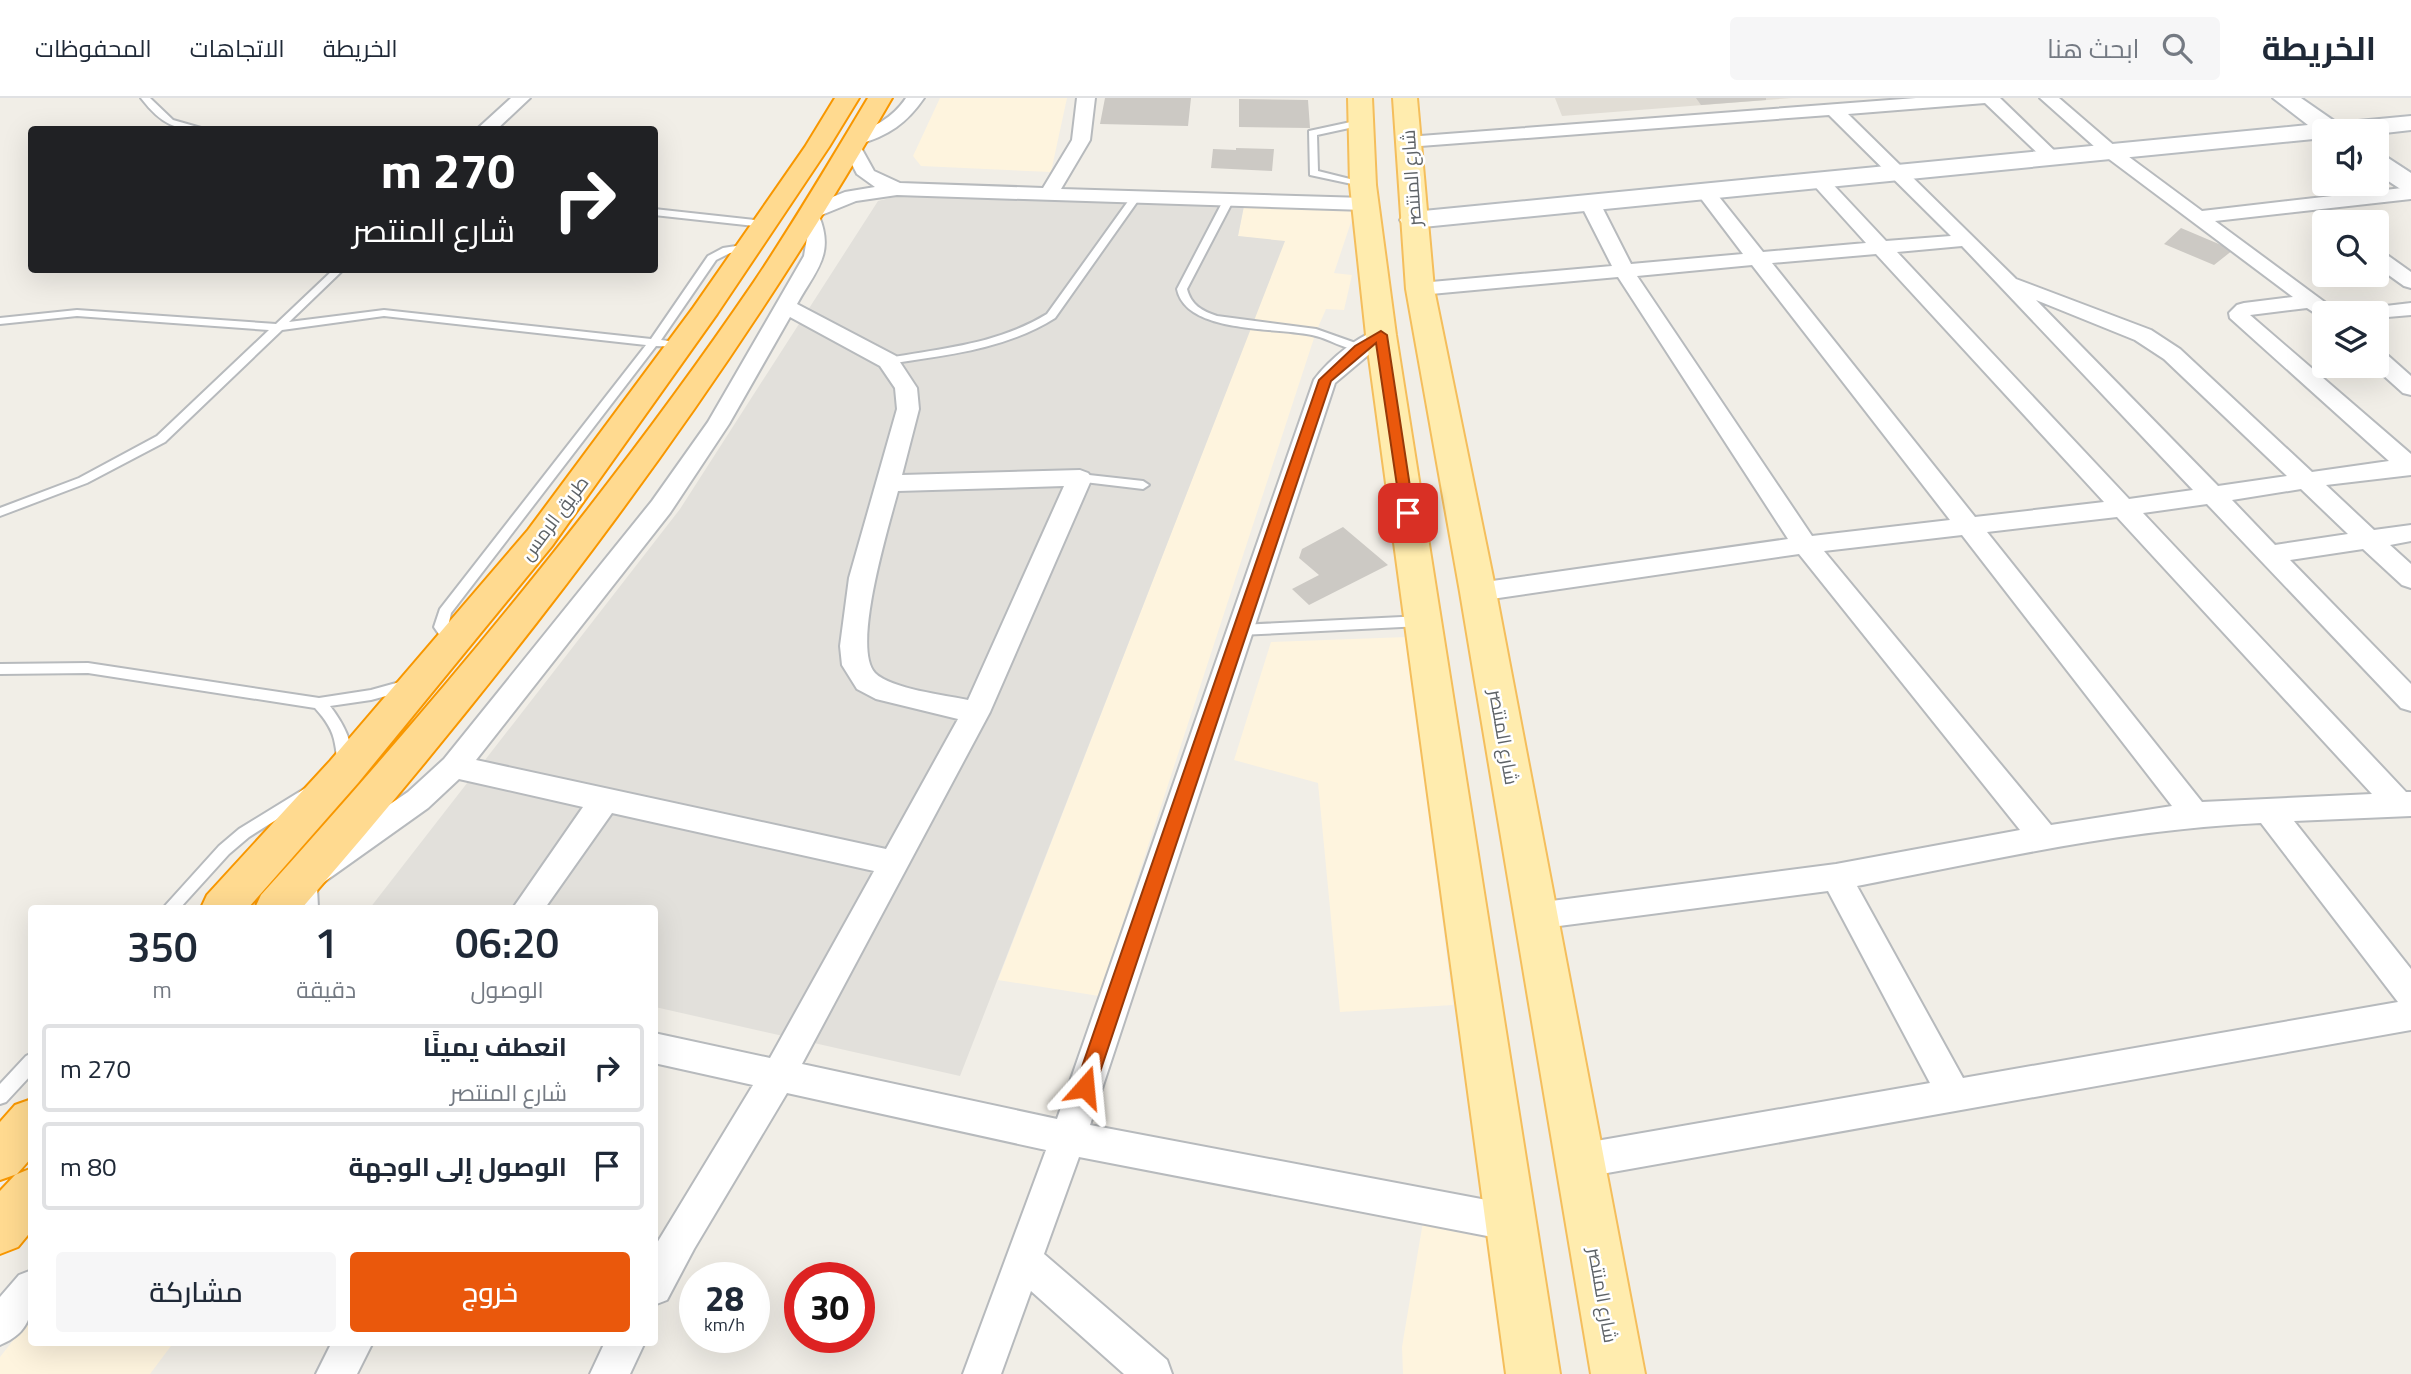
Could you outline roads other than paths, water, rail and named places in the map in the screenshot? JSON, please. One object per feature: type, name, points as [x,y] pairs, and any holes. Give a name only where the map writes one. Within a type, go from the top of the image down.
[{"type":"highway","name":"طريق الرمس","points":[[225,905],[344,772],[540,538],[667,344],[756,236],[847,98]]},
{"type":"highway","name":"طريق الرمس","points":[[282,905],[302,895],[541,595],[697,385],[811,214],[880,98]]},
{"type":"highway","points":[[0,1157],[28,1126]]},
{"type":"highway","points":[[0,1229],[28,1197]]},
{"type":"main road","name":"شارع المنتصر","points":[[1405,98],[1420,289],[1478,592],[1618,1374]]},
{"type":"main road","points":[[1360,110],[1370,342],[1424,620],[1533,1374]]},
{"type":"street","points":[[490,126],[522,98]]},
{"type":"street","points":[[897,189],[870,178],[858,167],[854,143],[898,121],[915,98]]},
{"type":"street","points":[[1050,192],[1081,140],[1086,98]]},
{"type":"street","points":[[1407,142],[1984,98]]},
{"type":"street","points":[[1990,98],[2053,158]]},
{"type":"street","points":[[2049,98],[2111,152],[2312,301]]},
{"type":"street","points":[[2285,98],[2316,119]]},
{"type":"street","points":[[1832,109],[2008,281],[2411,701]]},
{"type":"street","points":[[2389,126],[2410,124]]},
{"type":"street","points":[[1413,220],[2312,132]]},
{"type":"street","points":[[2389,170],[2411,185]]},
{"type":"street","points":[[1819,181],[2405,804]]},
{"type":"street","points":[[302,895],[454,767],[661,507],[724,415],[786,307],[816,247],[816,231],[811,214],[852,196],[897,189],[1229,199],[1364,194]]},
{"type":"street","points":[[1705,192],[2195,814]]},
{"type":"street","points":[[2196,217],[2411,193]]},
{"type":"street","points":[[1590,203],[1625,272],[1805,545],[2044,838]]},
{"type":"street","points":[[2307,204],[2315,210]]},
{"type":"street","points":[[1420,289],[1967,240]]},
{"type":"street","points":[[2389,266],[2411,282]]},
{"type":"street","points":[[2008,281],[2158,344],[2411,579]]},
{"type":"street","points":[[786,307],[888,361],[908,395],[908,409],[862,578],[853,646],[855,665],[867,682],[886,692],[976,712]]},
{"type":"street","points":[[2312,307],[2244,309],[2239,313],[2240,318],[2410,466]]},
{"type":"street","points":[[2389,311],[2411,309]]},
{"type":"street","points":[[982,1374],[1068,1138],[1325,380],[1370,342]]},
{"type":"street","points":[[2389,369],[2411,388]]},
{"type":"street","points":[[1478,592],[1805,545],[2124,508],[2410,466]]},
{"type":"street","points":[[658,1279],[681,1236],[778,1076],[976,712],[1080,478],[888,483]]},
{"type":"street","points":[[2270,554],[2411,533]]},
{"type":"street","points":[[454,767],[893,863]]},
{"type":"street","points":[[530,905],[604,801]]},
{"type":"street","points":[[1536,916],[1836,877],[2044,838],[2195,814],[2405,804]]},
{"type":"street","points":[[2268,810],[2411,994]]},
{"type":"street","points":[[1836,877],[1954,1095]]},
{"type":"street","points":[[1579,1161],[2411,1015]]},
{"type":"street","points":[[658,1049],[1068,1138],[1513,1223]]},
{"type":"street","points":[[1023,1260],[1153,1374]]},
{"type":"street","points":[[0,1326],[28,1293]]},
{"type":"street","points":[[335,1374],[352,1346]]},
{"type":"street","points":[[609,1374],[623,1346]]},
{"type":"lane","points":[[145,98],[164,120],[180,126]]},
{"type":"lane","points":[[888,361],[1006,339],[1035,327],[1051,316],[1137,195]]},
{"type":"lane","points":[[1229,199],[1182,289],[1183,299],[1202,315],[1216,319],[1370,342]]},
{"type":"lane","points":[[658,213],[756,236]]},
{"type":"lane","points":[[0,512],[128,460],[160,439],[335,273]]},
{"type":"lane","points":[[0,321],[77,313],[278,327],[384,313],[667,344]]},
{"type":"lane","points":[[1080,478],[1143,485]]},
{"type":"lane","points":[[1239,630],[1424,620]]},
{"type":"lane","points":[[0,669],[88,668],[319,703],[371,695],[424,678]]},
{"type":"lane","points":[[174,905],[224,850],[244,833],[344,772],[345,752],[340,733],[332,717],[319,703]]},
{"type":"lane","points":[[0,1096],[28,1065]]}]
